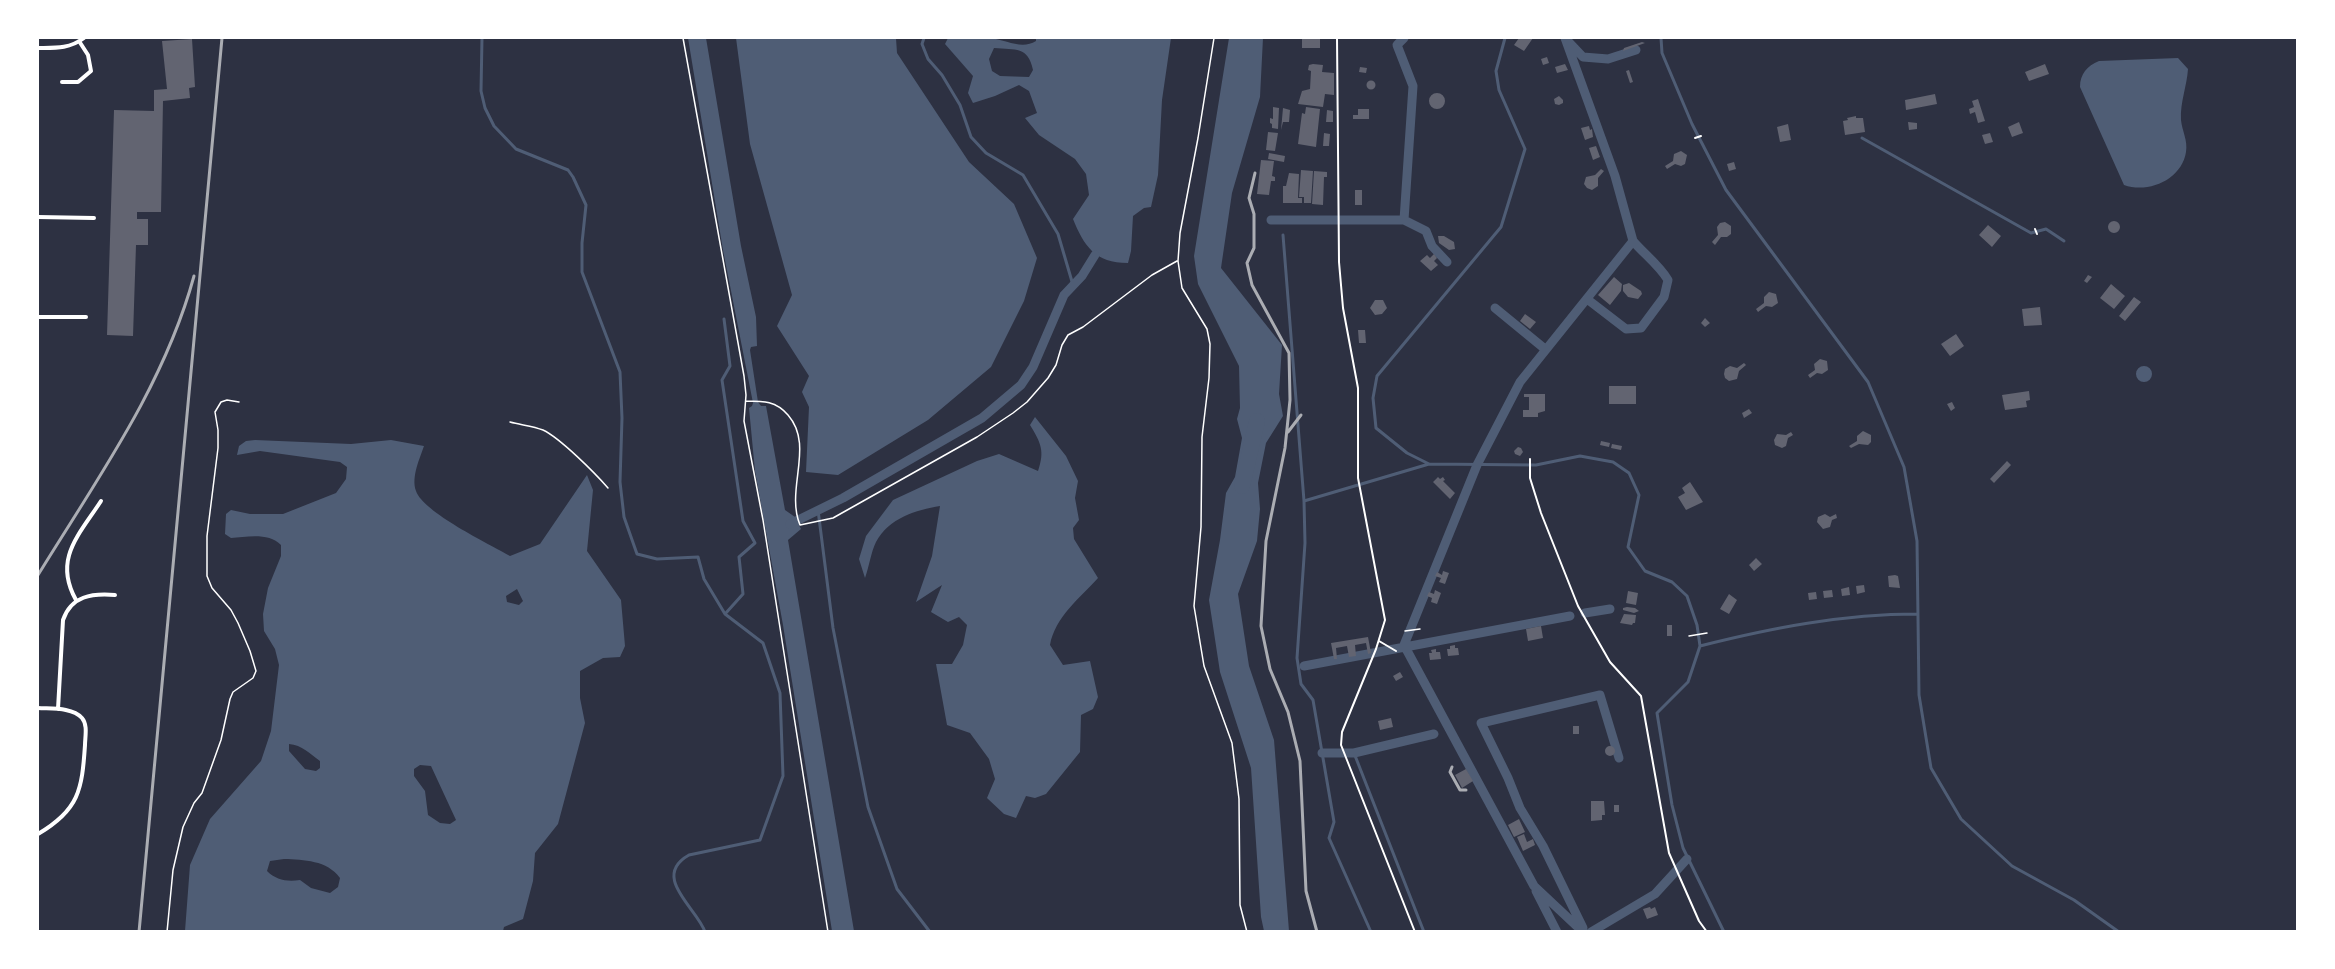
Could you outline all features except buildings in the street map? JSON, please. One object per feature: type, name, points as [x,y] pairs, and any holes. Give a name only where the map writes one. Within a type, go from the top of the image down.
[{"type":"street","points":[[38,48],[65,48],[84,38]]},
{"type":"street","points":[[62,82],[78,82],[91,71],[88,55],[79,41]]},
{"type":"street","points":[[38,217],[94,218]]},
{"type":"street","points":[[38,317],[86,317]]},
{"type":"street","points":[[76,600],[68,586],[67,560],[71,547],[101,501]]},
{"type":"street","points":[[58,709],[63,620],[66,611],[76,600],[93,595],[115,595]]},
{"type":"street","points":[[38,708],[72,712],[84,721],[82,784],[77,798],[59,819],[38,834]]},
{"type":"lane","points":[[1337,38],[1339,262],[1343,308],[1358,388],[1359,486],[1385,620],[1376,649],[1342,732],[1341,745],[1415,932]]},
{"type":"lane","points":[[1695,138],[1701,136]]},
{"type":"lane","points":[[2035,229],[2037,234]]},
{"type":"lane","points":[[1530,459],[1530,478],[1541,513],[1587,623],[1610,662],[1641,696],[1667,843],[1699,921],[1707,932]]},
{"type":"lane","points":[[1379,641],[1396,651]]},
{"type":"path","points":[[684,38],[744,376],[747,402],[744,421],[763,520],[828,932]]},
{"type":"path","points":[[1214,38],[1180,233],[1178,261],[1182,288],[1207,329],[1209,344],[1209,378],[1202,437],[1201,527],[1194,606],[1195,622],[1204,666],[1232,743],[1239,799],[1240,905],[1247,932]]},
{"type":"path","points":[[747,402],[759,400],[776,404],[792,420],[800,435],[795,500],[796,515],[800,525],[833,518],[977,437],[1013,413],[1039,390],[1048,378],[1068,335],[1083,327],[1152,275],[1178,261]]},
{"type":"path","points":[[167,932],[173,870],[183,827],[194,803],[202,793],[233,692],[253,678],[255,671],[252,657],[238,623],[231,610],[212,588],[207,576],[207,536],[218,448],[215,412],[221,402],[227,400],[239,402]]},
{"type":"path","points":[[510,422],[537,428],[553,436],[596,473],[608,488]]},
{"type":"path","points":[[1404,631],[1420,629]]},
{"type":"path","points":[[1689,636],[1707,633]]},
{"type":"water","points":[[970,36],[1025,45],[1036,41],[1036,38],[1171,38],[1162,100],[1158,175],[1151,207],[1144,208],[1133,216],[1128,263],[1107,260],[1099,256],[1092,251],[1082,237],[1073,219],[1089,195],[1086,174],[1075,159],[1039,135],[1025,118],[1037,113],[1029,91],[1019,85],[973,103],[968,93],[973,76],[945,44],[948,38]],"holes":[[[994,48],[1024,53],[1031,62],[1033,70],[1029,77],[1000,76],[992,71],[989,59]]]},
{"type":"water","points":[[688,38],[706,38],[741,246],[756,317],[757,346],[751,347],[750,350],[758,402],[761,406],[766,406],[785,510],[795,517],[801,529],[788,540],[854,931],[832,931],[783,625],[755,471],[749,408],[753,403],[723,250]]},
{"type":"water","points":[[736,38],[896,38],[897,53],[969,162],[1014,204],[1037,258],[1024,301],[991,367],[928,420],[838,475],[806,472],[809,407],[802,392],[809,376],[777,326],[792,295],[750,144]]},
{"type":"water","points":[[1229,38],[1263,38],[1260,97],[1232,193],[1221,268],[1282,345],[1279,394],[1283,416],[1266,443],[1258,483],[1260,509],[1257,541],[1238,594],[1249,666],[1274,740],[1289,931],[1264,931],[1261,917],[1251,768],[1220,672],[1209,600],[1226,493],[1235,477],[1242,438],[1237,419],[1240,408],[1239,366],[1198,284],[1194,256]]},
{"type":"water","points":[[2178,58],[2188,69],[2181,113],[2186,140],[2183,162],[2171,177],[2154,186],[2124,185],[2080,87],[2083,74],[2091,65],[2099,61]]},
{"type":"water","points":[[2144,366],[2150,368],[2152,374],[2150,380],[2144,382],[2138,380],[2136,374],[2138,368]]},
{"type":"water","points":[[1035,417],[1066,456],[1078,481],[1075,498],[1079,520],[1073,528],[1074,539],[1098,578],[1063,617],[1050,645],[1063,665],[1090,661],[1098,697],[1093,709],[1081,715],[1080,752],[1046,794],[1035,798],[1026,796],[1016,818],[1004,814],[987,798],[995,779],[989,759],[970,733],[947,725],[936,664],[952,664],[963,645],[967,625],[959,617],[948,622],[931,612],[942,585],[916,602],[932,556],[940,506],[904,516],[888,527],[876,542],[865,578],[859,559],[866,536],[893,500],[977,461],[999,454],[1038,471],[1041,447],[1030,425]]},
{"type":"water","points":[[391,440],[424,446],[415,480],[416,491],[421,499],[443,518],[510,556],[540,544],[587,475],[593,490],[587,551],[621,600],[625,646],[620,657],[603,658],[580,671],[580,698],[585,723],[558,824],[535,853],[533,881],[523,919],[504,927],[503,931],[185,931],[190,865],[210,819],[261,761],[271,731],[279,665],[275,649],[264,631],[263,614],[268,588],[281,556],[281,545],[264,537],[231,538],[225,534],[226,514],[231,510],[250,514],[283,514],[336,493],[346,479],[347,467],[340,462],[260,451],[237,455],[239,446],[246,441],[351,444]],"holes":[[[517,589],[523,601],[519,605],[507,602],[506,596]],[[289,744],[302,748],[320,761],[320,768],[316,771],[305,769],[289,751]],[[420,765],[431,766],[456,820],[450,824],[440,823],[428,815],[425,791],[414,776],[414,769]],[[284,859],[322,864],[340,878],[338,887],[330,893],[311,888],[300,880],[278,878],[267,871],[270,861]]]},
{"type":"waterway","points":[[482,38],[481,91],[485,108],[494,126],[516,149],[568,170],[586,205],[582,272],[620,372],[622,418],[620,482],[624,517],[637,554],[657,559],[698,557],[704,579],[725,614],[763,643],[780,693],[783,776],[760,840],[689,855],[678,864],[674,873],[675,883],[680,893],[705,932]]},
{"type":"waterway","points":[[924,38],[922,44],[928,59],[942,75],[960,105],[971,137],[986,153],[1023,175],[1058,234],[1073,285]]},
{"type":"waterway","points":[[1404,38],[1397,45],[1413,86],[1404,220],[1426,231],[1432,246],[1447,262]]},
{"type":"waterway","points":[[1505,38],[1496,71],[1499,90],[1525,149],[1501,227],[1377,376],[1373,398],[1376,428],[1407,453],[1429,464],[1536,465],[1580,456],[1613,462],[1629,473],[1639,495],[1628,547],[1645,571],[1672,582],[1687,596],[1697,625],[1700,646],[1688,682],[1657,713],[1672,805],[1683,848],[1724,932]]},
{"type":"waterway","points":[[1583,932],[1534,886],[1404,645],[1477,465],[1520,382],[1633,241],[1615,176],[1565,38],[1583,57],[1608,59],[1636,50]]},
{"type":"waterway","points":[[1661,38],[1662,53],[1692,124],[1726,190],[1868,382],[1904,467],[1917,541],[1919,695],[1931,768],[1961,819],[2012,866],[2074,900],[2119,932]]},
{"type":"waterway","points":[[1862,138],[2031,233],[2046,229],[2064,241]]},
{"type":"waterway","points":[[1271,220],[1404,220]]},
{"type":"waterway","points":[[1283,235],[1304,501],[1305,543],[1297,658],[1301,684],[1313,700],[1334,822],[1329,838],[1371,932]]},
{"type":"waterway","points":[[1587,299],[1626,329],[1641,328],[1664,297],[1668,280],[1633,241]]},
{"type":"waterway","points":[[790,524],[843,498],[982,418],[1021,385],[1033,367],[1064,295],[1082,276],[1095,255]]},
{"type":"waterway","points":[[1495,308],[1545,349]]},
{"type":"waterway","points":[[724,319],[730,366],[722,380],[743,521],[755,543],[739,557],[743,594],[725,614]]},
{"type":"waterway","points":[[1242,486],[1257,421]]},
{"type":"waterway","points":[[1304,501],[1429,464]]},
{"type":"waterway","points":[[818,510],[833,628],[868,807],[897,889],[930,932]]},
{"type":"waterway","points":[[1585,613],[1610,609]]},
{"type":"waterway","points":[[1700,646],[1807,623],[1862,616],[1917,614]]},
{"type":"waterway","points":[[1304,666],[1570,616]]},
{"type":"waterway","points":[[1583,928],[1543,846],[1520,808],[1481,723],[1600,695],[1619,758]]},
{"type":"waterway","points":[[1322,753],[1354,753],[1434,734]]},
{"type":"waterway","points":[[1354,753],[1424,932]]},
{"type":"waterway","points":[[1591,932],[1655,894],[1687,859]]},
{"type":"waterway","points":[[1536,891],[1557,932]]},
{"type":"railway","points":[[139,932],[222,38]]},
{"type":"railway","points":[[1255,173],[1249,198],[1254,214],[1254,248],[1247,263],[1252,285],[1289,353],[1290,400],[1285,448],[1266,541],[1261,626],[1270,669],[1288,712],[1300,761],[1306,891],[1317,932]]},
{"type":"railway","points":[[38,575],[127,431],[147,394],[181,316],[194,276]]},
{"type":"railway","points":[[1288,432],[1301,415]]},
{"type":"railway","points":[[1452,767],[1450,772],[1460,790],[1466,790]]}]
